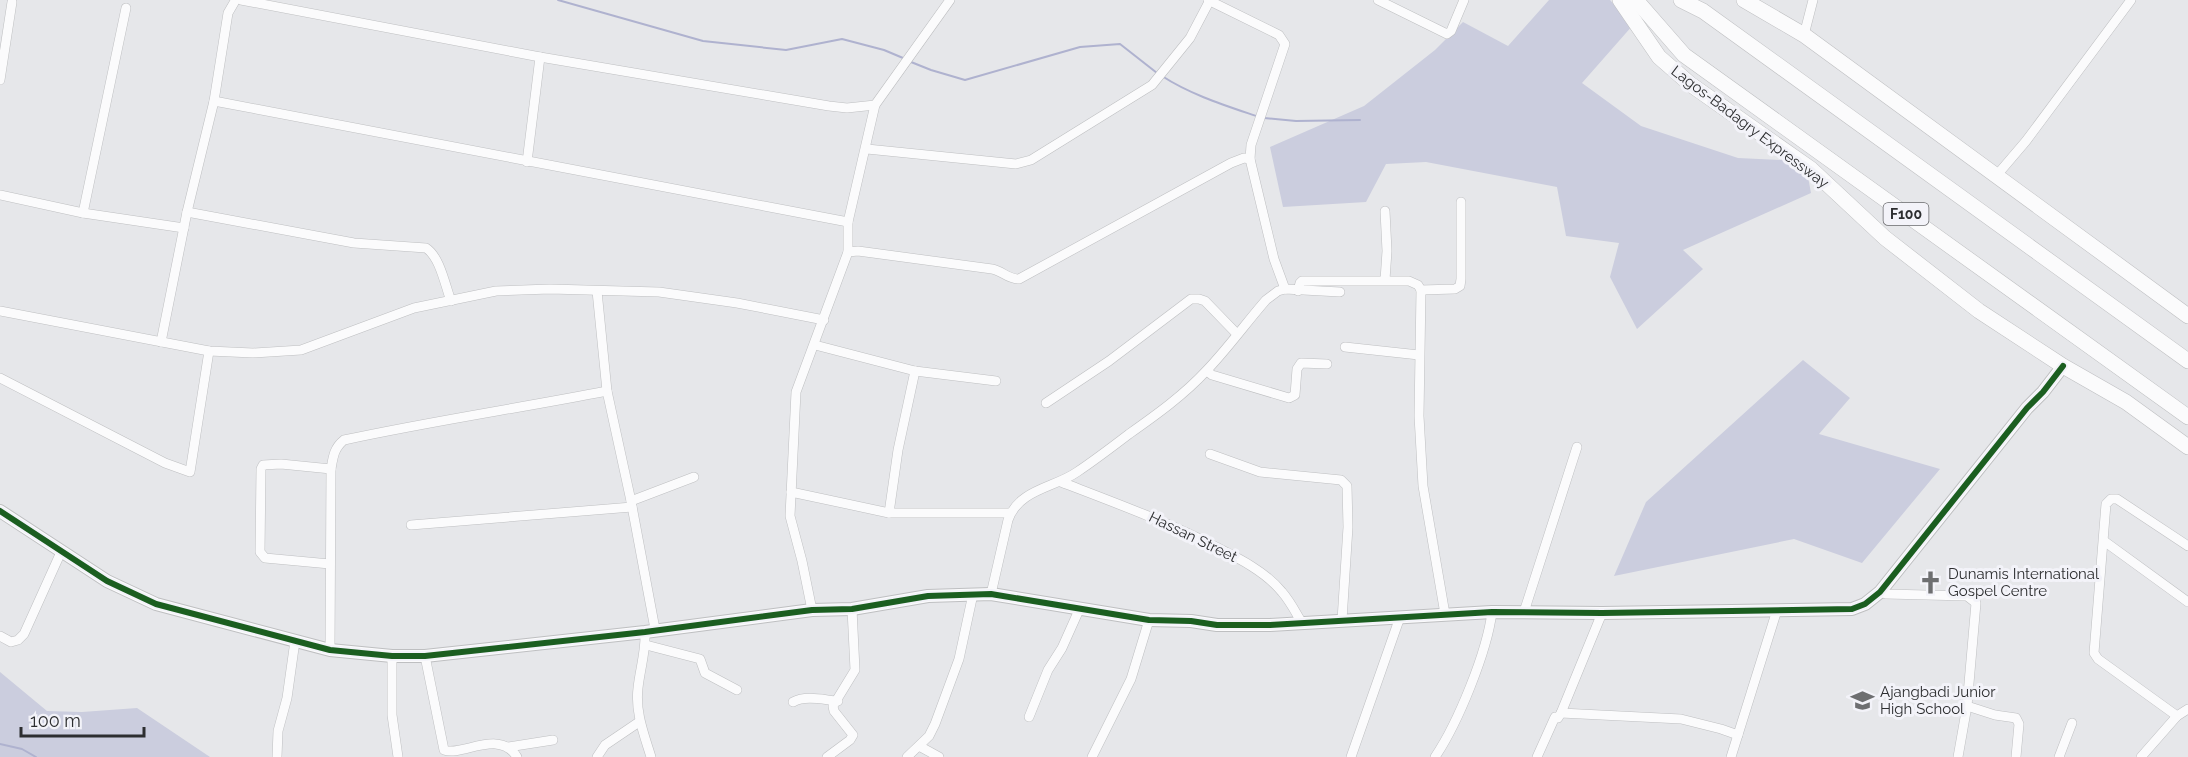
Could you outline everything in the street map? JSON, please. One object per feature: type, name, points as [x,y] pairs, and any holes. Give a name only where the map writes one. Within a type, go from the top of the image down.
[{"type":"main road","name":"Lagos-Badagry Expressway","points":[[1620,0],[1659,57],[1690,84],[1811,169],[1885,238],[1979,311],[2062,366],[2126,402],[2188,447]]},
{"type":"main road","name":"Lagos-Badagry Expressway","points":[[1636,0],[1684,55],[2188,417]]},
{"type":"main road","points":[[1681,0],[1703,11],[2188,361]]},
{"type":"main road","points":[[1744,0],[1804,35],[2188,316]]},
{"type":"street","points":[[161,342],[187,212],[214,101],[228,13],[236,0],[540,57],[847,108],[875,105]]},
{"type":"street","points":[[812,610],[790,516],[796,392],[848,252],[848,222],[862,159],[867,149],[875,105],[950,0]]},
{"type":"street","points":[[867,149],[1022,163],[1055,146],[1152,85],[1190,38],[1209,0],[1253,21],[1284,40],[1285,44],[1251,145],[1250,159],[1274,259],[1284,289]]},
{"type":"street","points":[[1378,0],[1447,34],[1451,31],[1464,0]]},
{"type":"street","points":[[1804,35],[1814,0]]},
{"type":"street","points":[[1997,176],[2026,141],[2131,0]]},
{"type":"street","points":[[0,80],[12,2]]},
{"type":"street","points":[[83,213],[126,8]]},
{"type":"street","points":[[528,162],[540,57]]},
{"type":"street","points":[[214,101],[848,222]]},
{"type":"street","points":[[848,252],[858,251],[999,270],[1008,278],[1019,279],[1231,163],[1244,158],[1250,159]]},
{"type":"street","points":[[0,195],[83,213],[184,228]]},
{"type":"street","points":[[1421,290],[1455,289],[1460,286],[1461,202]]},
{"type":"street","points":[[1385,211],[1387,251],[1385,280]]},
{"type":"street","points":[[187,212],[354,243],[426,248],[432,251],[451,301]]},
{"type":"street","points":[[1299,291],[1302,281],[1385,280],[1414,282],[1419,285],[1421,290],[1419,355],[1423,486],[1445,614]]},
{"type":"street","points":[[0,311],[209,351],[253,353],[301,350],[414,308],[496,291],[550,289],[659,292],[737,303],[824,320]]},
{"type":"street","points":[[991,594],[1010,513],[1031,493],[1061,482],[1151,420],[1207,370],[1266,300],[1278,291],[1284,289],[1340,292]]},
{"type":"street","points":[[597,291],[607,391],[632,504],[650,631],[638,690],[639,722],[651,757]]},
{"type":"street","points":[[1046,403],[1109,362],[1191,299],[1205,301],[1237,334]]},
{"type":"street","points":[[814,345],[915,372],[996,381]]},
{"type":"street","points":[[1345,347],[1419,355]]},
{"type":"street","points":[[0,378],[165,463],[190,472],[209,351]]},
{"type":"street","points":[[1207,370],[1212,375],[1278,397],[1289,398],[1296,395],[1297,369],[1301,363],[1327,364]]},
{"type":"street","points":[[0,511],[107,581],[156,604],[330,650],[392,656],[425,656],[812,610],[852,609],[928,596],[974,594],[991,594],[1149,620],[1233,625],[1492,612],[1602,613],[1852,609],[1865,604],[1880,591],[2062,366]]},
{"type":"street","points":[[889,513],[897,450],[915,372]]},
{"type":"street","points":[[330,650],[331,470],[333,453],[338,445],[344,440],[446,418],[508,411],[607,391]]},
{"type":"street","points":[[1524,612],[1577,447]]},
{"type":"street","points":[[1210,454],[1260,472],[1341,480],[1347,486],[1348,526],[1342,620]]},
{"type":"street","points":[[330,564],[265,558],[260,552],[261,469],[263,465],[281,464],[331,470]]},
{"type":"street","points":[[411,525],[632,504],[694,477]]},
{"type":"street","name":"Hassan Street","points":[[1061,482],[1139,511],[1239,558],[1282,592],[1302,623]]},
{"type":"street","points":[[791,492],[889,513],[1010,513]]},
{"type":"street","points":[[2177,717],[2098,659],[2094,653],[2106,504],[2110,499],[2117,499],[2188,546]]},
{"type":"street","points":[[2104,541],[2188,602]]},
{"type":"street","points":[[0,636],[11,642],[18,640],[24,634],[61,552]]},
{"type":"street","points":[[1880,591],[1886,594],[1967,596],[1974,600],[1976,606],[1966,706],[1958,757]]},
{"type":"street","points":[[907,757],[928,736],[935,724],[959,659],[974,594]]},
{"type":"street","points":[[827,757],[850,740],[852,735],[834,711],[833,706],[855,670],[852,609]]},
{"type":"street","points":[[1029,717],[1048,670],[1062,648],[1079,610]]},
{"type":"street","points":[[1731,757],[1777,610]]},
{"type":"street","points":[[1435,757],[1445,743],[1470,682],[1489,632],[1492,612]]},
{"type":"street","points":[[1538,757],[1555,717],[1558,718],[1561,713],[1602,613]]},
{"type":"street","points":[[1351,757],[1400,617]]},
{"type":"street","points":[[1092,757],[1131,679],[1149,620]]},
{"type":"street","points":[[277,757],[278,731],[295,641]]},
{"type":"street","points":[[646,645],[700,659],[705,673],[737,690]]},
{"type":"street","points":[[392,656],[392,715],[398,757]]},
{"type":"street","points":[[425,656],[444,750],[452,753],[501,745],[513,750],[517,757]]},
{"type":"street","points":[[793,702],[809,699],[838,701]]},
{"type":"street","points":[[1966,706],[1995,715],[2016,718],[2019,724],[2016,757]]},
{"type":"street","points":[[2141,757],[2177,717],[2188,709]]},
{"type":"street","points":[[1561,713],[1681,719],[1738,735]]},
{"type":"street","points":[[597,757],[605,745],[639,722]]},
{"type":"street","points":[[2059,757],[2072,723]]},
{"type":"street","points":[[508,747],[553,740]]},
{"type":"street","points":[[919,746],[939,757]]},
{"type":"shaded area","points":[[1549,0],[1610,0],[1633,25],[1582,83],[1641,126],[1738,158],[1805,161],[1811,193],[1683,250],[1703,269],[1637,329],[1610,277],[1619,243],[1566,236],[1557,187],[1426,162],[1386,164],[1366,202],[1283,207],[1270,147],[1364,106],[1435,50],[1463,22],[1508,46]]},
{"type":"shaded area","points":[[1803,360],[1850,398],[1819,434],[1940,469],[1862,563],[1794,539],[1614,576],[1646,502]]},
{"type":"shaded area","points":[[0,672],[47,711],[82,712],[137,708],[210,757],[0,757]]},
{"type":"waterway","points":[[558,0],[703,41],[786,50],[842,39],[884,50],[903,58]]},
{"type":"waterway","points":[[911,62],[965,80],[1080,47],[1120,44],[1157,73]]},
{"type":"waterway","points":[[1162,76],[1197,94],[1259,117]]},
{"type":"waterway","points":[[1264,118],[1296,121],[1360,120]]},
{"type":"waterway","points":[[0,744],[22,749],[36,757]]},
{"type":"cycle path","points":[[0,511],[107,581],[156,604],[330,650],[392,656],[425,656],[645,632],[812,610],[852,609],[928,596],[991,594],[1149,620],[1191,621],[1217,625],[1270,625],[1492,612],[1602,613],[1852,609],[1865,604],[1880,592],[2063,366]]},
{"type":"place","name":"Dunamis International Gospel Centre","points":[[1930,583]]},
{"type":"place","name":"Ajangbadi Junior High School","points":[[1862,701]]}]
